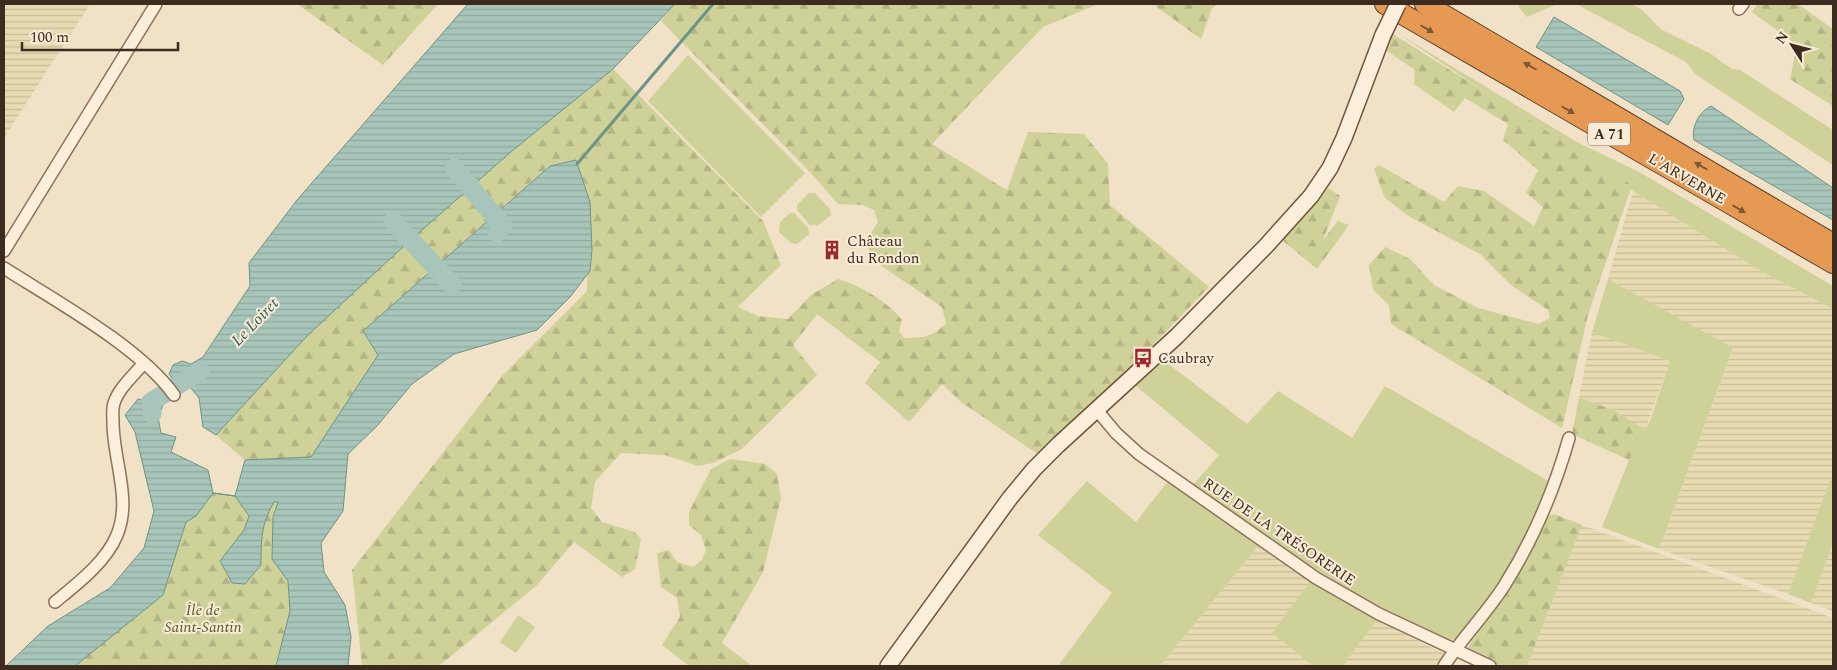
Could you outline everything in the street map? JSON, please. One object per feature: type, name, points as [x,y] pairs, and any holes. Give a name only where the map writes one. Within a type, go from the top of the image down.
[{"type":"highway","name":"L'ARVERNE","points":[[1385,4],[1833,263]]},
{"type":"highway","name":"L'ARVERNE","points":[[1425,4],[1833,244]]},
{"type":"main road","points":[[888,666],[1010,498],[1058,444],[1177,336],[1266,246],[1311,196],[1330,168],[1344,138],[1383,35],[1398,4]]},
{"type":"street","points":[[4,251],[156,4]]},
{"type":"street","points":[[4,268],[103,332],[165,383],[174,395]]},
{"type":"street","points":[[56,602],[81,580],[108,550],[122,520],[124,498],[113,441],[113,405],[118,393],[143,364]]},
{"type":"street","name":"RUE DE LA TRÉSORERIE","points":[[1096,410],[1116,433],[1139,454],[1316,578],[1379,614],[1490,666]]},
{"type":"street","points":[[1444,666],[1454,650],[1481,619],[1504,586],[1526,548],[1545,508],[1569,438]]},
{"type":"shaded area","points":[[4,4],[90,4],[4,138]]},
{"type":"shaded area","points":[[1633,191],[1756,268],[1833,309],[1833,472],[1788,594],[1659,549],[1733,349],[1608,279]]},
{"type":"shaded area","points":[[1592,332],[1670,361],[1645,430],[1615,411],[1579,397]]},
{"type":"shaded area","points":[[1582,525],[1833,618],[1833,666],[1527,666]]},
{"type":"shaded area","points":[[1833,543],[1833,611],[1811,603]]},
{"type":"shaded area","points":[[1259,545],[1312,579],[1272,633],[1313,666],[1160,666]]},
{"type":"shaded area","points":[[1377,620],[1445,654],[1439,666],[1343,666]]},
{"type":"green space","points":[[297,4],[438,4],[383,65]]},
{"type":"green space","points":[[675,4],[1098,4],[1043,27],[932,144],[1007,190],[1028,132],[1084,134],[1108,164],[1110,205],[1209,287],[1123,376],[1038,454],[961,402],[942,384],[909,422],[865,383],[880,362],[817,314],[793,345],[817,375],[742,449],[713,463],[698,466],[665,455],[621,453],[595,482],[591,508],[602,522],[635,532],[641,539],[635,569],[622,577],[574,542],[537,585],[439,666],[362,666],[352,570],[503,375],[587,291],[590,202],[576,160],[550,165],[363,331],[378,355],[311,457],[245,460],[216,435],[307,336],[409,241],[512,151],[613,69],[763,221],[781,265],[738,307],[758,316],[788,319],[811,295],[838,279],[864,290],[896,313],[902,320],[899,331],[904,338],[927,336],[937,331],[946,323],[942,307],[880,265],[867,247],[869,236],[878,222],[874,210],[863,205],[838,204],[809,171],[661,21]]},
{"type":"green space","points":[[1145,4],[1217,4],[1212,8],[1201,39],[1154,5]]},
{"type":"green space","points":[[1522,4],[1557,4],[1527,17],[1518,6]]},
{"type":"green space","points":[[1576,4],[1632,4],[1642,10],[1662,30],[1711,54],[1732,69],[1740,70],[1833,130],[1833,165],[1695,74],[1686,62]]},
{"type":"green space","points":[[1758,4],[1798,4],[1833,29],[1833,106],[1790,79],[1797,45],[1752,12]]},
{"type":"green space","points":[[1397,33],[1575,141],[1639,172],[1833,286],[1833,309],[1756,268],[1633,191]]},
{"type":"green space","points":[[1393,34],[1632,185],[1588,315],[1562,428],[1391,324],[1389,305],[1373,290],[1369,265],[1385,247],[1410,259],[1434,285],[1478,308],[1538,324],[1550,318],[1548,310],[1511,285],[1480,254],[1410,217],[1385,198],[1374,169],[1379,165],[1444,202],[1458,186],[1484,191],[1534,226],[1543,207],[1526,193],[1538,170],[1503,140],[1508,124],[1465,98],[1454,112],[1414,84],[1415,70],[1384,49]]},
{"type":"green space","points":[[688,55],[805,173],[761,217],[648,101]]},
{"type":"green space","points":[[1328,188],[1340,196],[1323,240],[1338,221],[1349,225],[1317,269],[1282,240]]},
{"type":"green space","points":[[809,193],[815,193],[830,209],[831,215],[817,226],[814,224],[811,226],[797,210],[797,205]]},
{"type":"green space","points":[[790,213],[794,213],[808,228],[809,234],[797,244],[791,243],[779,232],[780,222]]},
{"type":"green space","points":[[1608,279],[1733,348],[1659,549],[1602,527],[1629,460],[1650,421],[1670,361],[1592,332]]},
{"type":"green space","points":[[1162,359],[1247,424],[1278,391],[1352,438],[1385,386],[1550,482],[1535,525],[1500,584],[1459,639],[1452,640],[1435,636],[1328,576],[1273,541],[1193,485],[1219,455],[1135,385]]},
{"type":"green space","points":[[1579,397],[1615,411],[1645,430],[1629,460],[1572,434]]},
{"type":"green space","points":[[730,459],[765,464],[777,474],[781,498],[763,572],[722,643],[752,666],[689,666],[662,645],[680,617],[677,598],[661,587],[657,553],[669,550],[677,562],[693,567],[702,560],[706,550],[701,535],[689,525],[689,512],[711,469]]},
{"type":"green space","points":[[1833,472],[1833,543],[1811,603],[1788,594]]},
{"type":"green space","points":[[1087,481],[1136,522],[1168,481],[1259,545],[1160,666],[1058,666],[1112,593],[1038,535]]},
{"type":"green space","name":"Île de Saint-Santin","points":[[213,493],[235,496],[249,516],[244,530],[220,561],[232,583],[245,584],[261,565],[261,540],[264,525],[269,510],[274,502],[278,502],[273,517],[272,559],[288,581],[290,611],[276,666],[75,666],[163,595],[186,522],[196,516]]},
{"type":"green space","points":[[1554,514],[1582,525],[1527,666],[1501,666],[1467,649],[1519,571],[1547,516]]},
{"type":"green space","points":[[1312,579],[1377,620],[1343,666],[1313,666],[1272,633]]},
{"type":"green space","points":[[518,615],[535,627],[516,653],[500,642]]},
{"type":"water","points":[[468,4],[675,4],[613,69],[512,151],[406,244],[307,336],[216,435],[203,427],[199,398],[190,387],[180,390],[169,374],[173,365],[182,361],[191,364],[203,357],[250,286],[249,263],[297,200]]},
{"type":"water","points":[[1554,17],[1680,91],[1684,99],[1668,125],[1536,47]]},
{"type":"water","points":[[1711,106],[1833,188],[1833,220],[1694,140],[1693,135],[1697,120]]},
{"type":"water","points":[[576,160],[590,202],[592,250],[590,271],[570,297],[537,330],[454,354],[412,384],[377,426],[348,454],[343,511],[321,543],[324,572],[345,605],[351,637],[348,666],[276,666],[290,611],[288,581],[272,559],[273,517],[278,502],[274,502],[264,525],[261,565],[245,584],[232,583],[220,561],[244,530],[249,516],[235,496],[245,460],[311,457],[378,355],[363,331],[550,166]]},
{"type":"water","points":[[156,393],[167,396],[158,417],[161,433],[176,437],[171,452],[208,470],[213,493],[196,516],[186,522],[163,595],[75,666],[6,666],[48,626],[110,588],[144,548],[154,511],[135,432],[125,415],[138,399],[151,402]]},
{"type":"waterway","points":[[577,164],[713,4]]},
{"type":"waterway","points":[[454,168],[503,226],[497,233]]},
{"type":"waterway","points":[[393,221],[452,285]]},
{"type":"waterway","name":"Le Loiret","points":[[152,414],[151,402],[200,371]]},
{"type":"place","name":"Château du Rondon","points":[[832,250]]},
{"type":"place","name":"Caubray","points":[[1143,358]]}]
